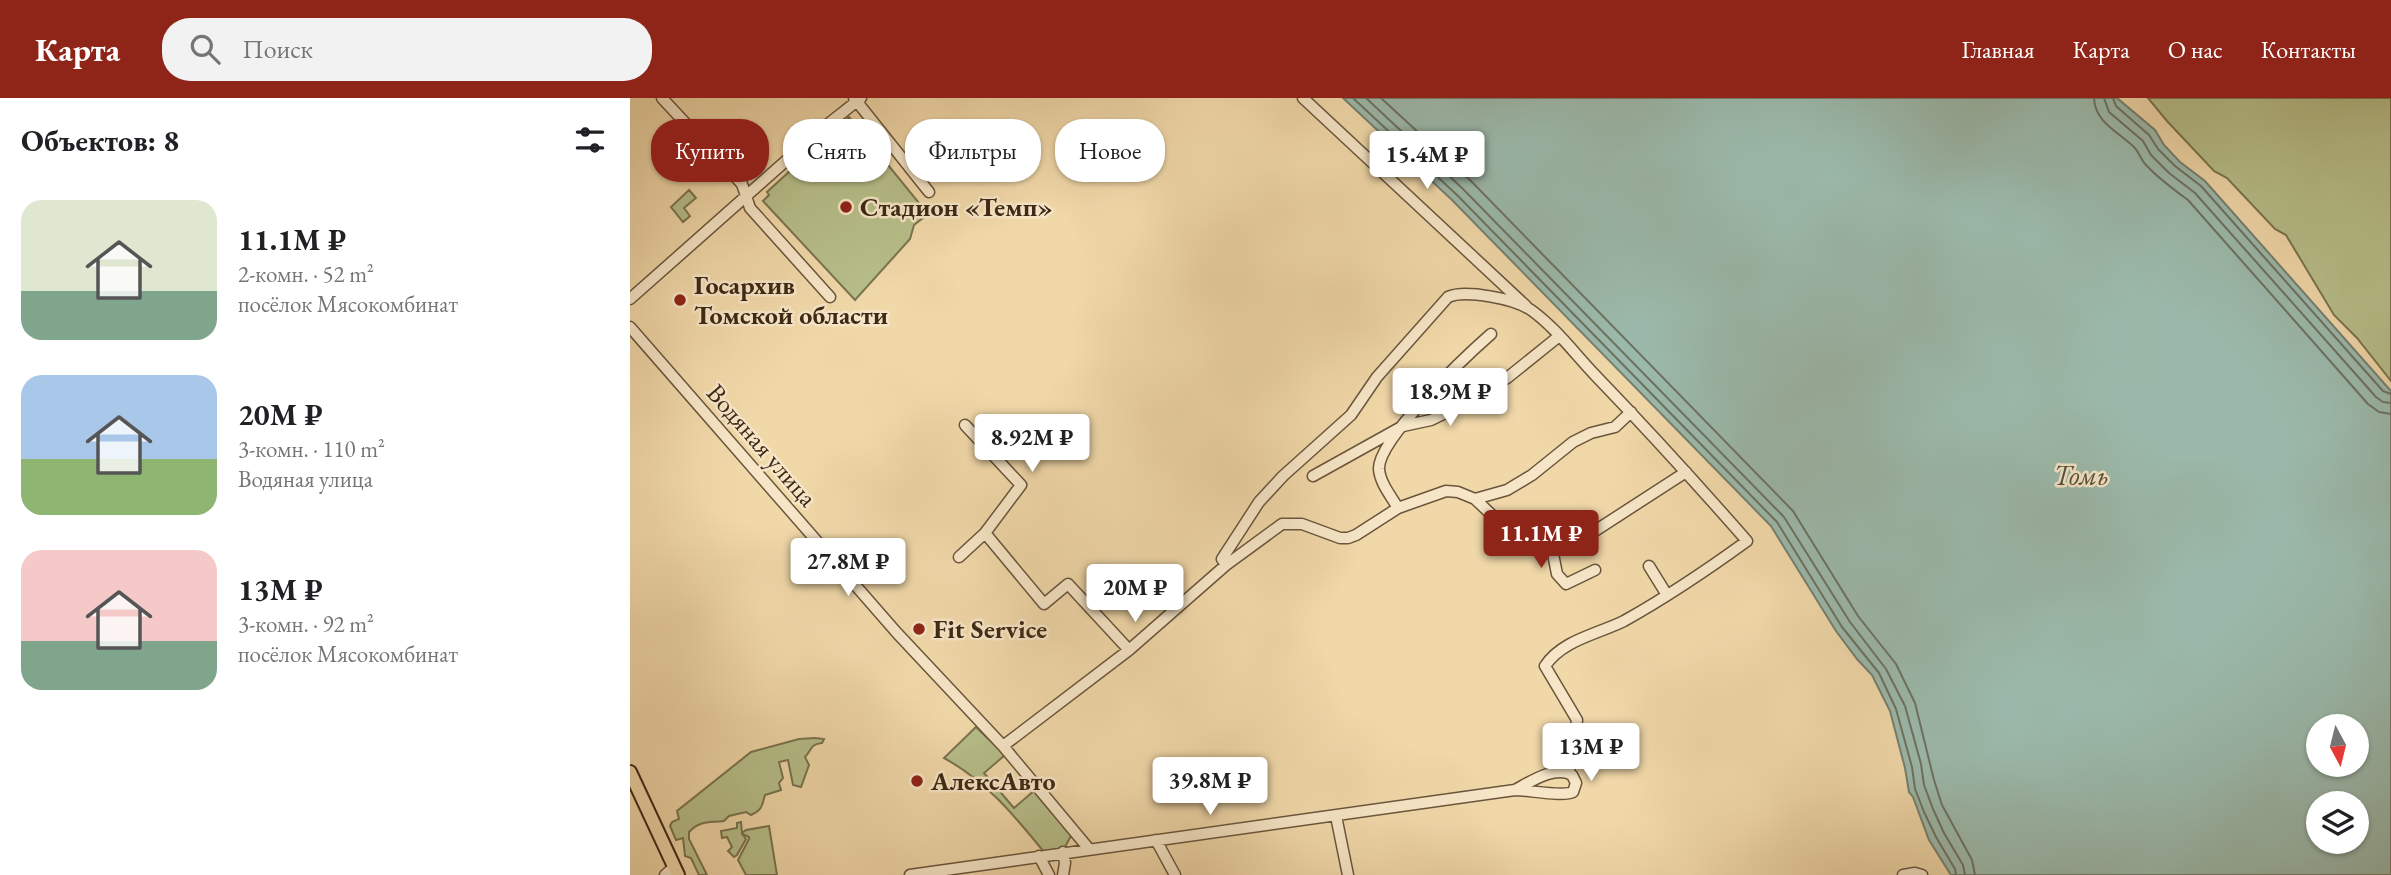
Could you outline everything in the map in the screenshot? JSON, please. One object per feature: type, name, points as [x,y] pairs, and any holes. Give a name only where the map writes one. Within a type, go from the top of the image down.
[{"type":"main road","points":[[630,772],[672,872]]},
{"type":"street","points":[[663,98],[741,184],[750,208],[830,298]]},
{"type":"street","points":[[910,875],[1515,790],[1569,794],[1573,792],[1576,783],[1569,772],[1577,720],[1545,666],[1551,657],[1690,583],[1747,541],[1631,412],[1529,308],[1303,98]]},
{"type":"street","points":[[630,299],[857,99],[929,192]]},
{"type":"street","points":[[1226,565],[1222,559],[1259,502],[1283,476],[1351,415],[1377,377],[1448,297],[1462,293],[1503,300],[1529,308]]},
{"type":"street","name":"Водяная улица","points":[[630,327],[897,633],[1003,746],[1089,849]]},
{"type":"street","points":[[1398,508],[1381,480],[1379,468],[1386,448],[1429,393],[1491,334]]},
{"type":"street","points":[[1313,477],[1403,426],[1431,420],[1466,403],[1507,378],[1558,337]]},
{"type":"street","points":[[1475,499],[1507,490],[1532,475],[1573,442],[1591,433],[1615,427],[1631,412]]},
{"type":"street","points":[[959,557],[985,533],[1021,485],[965,425]]},
{"type":"street","points":[[1003,746],[1129,650],[1226,565],[1282,524],[1302,524],[1322,533],[1348,538],[1356,536],[1398,508],[1446,491],[1458,492],[1475,499],[1494,517],[1508,525],[1550,539],[1589,537],[1653,491],[1686,472]]},
{"type":"street","points":[[985,533],[1044,604],[1068,584],[1129,650]]},
{"type":"street","points":[[1550,539],[1558,574],[1566,584],[1595,570]]},
{"type":"street","points":[[1649,566],[1667,595]]},
{"type":"street","points":[[1515,790],[1551,774],[1569,772]]},
{"type":"street","points":[[1336,816],[1348,875]]},
{"type":"street","points":[[1156,840],[1175,875]]},
{"type":"street","points":[[1063,852],[1063,875]]},
{"type":"street","points":[[1039,856],[1049,875]]},
{"type":"street","points":[[1903,875],[1922,875]]},
{"type":"green space","points":[[2148,98],[2391,98],[2391,381],[2357,338],[2334,315],[2286,235],[2275,229],[2227,178],[2214,171]]},
{"type":"green space","name":"Стадион «Темп»","points":[[891,169],[928,214],[914,225],[910,239],[855,300],[763,201],[769,195],[767,192],[783,177],[783,182],[891,182]]},
{"type":"green space","points":[[689,190],[696,198],[684,208],[690,216],[683,222],[671,207]]},
{"type":"green space","points":[[976,727],[1005,755],[984,773],[1014,808],[1035,790],[1072,834],[1065,847],[1044,852],[986,788],[944,758]]},
{"type":"green space","points":[[799,739],[824,739],[822,743],[813,746],[805,757],[809,765],[801,787],[793,785],[788,760],[779,762],[783,778],[779,783],[781,790],[765,795],[757,811],[751,815],[746,812],[729,816],[724,821],[701,824],[689,832],[689,839],[707,875],[699,875],[691,858],[685,856],[683,838],[676,840],[670,826],[679,819],[677,811],[751,752]]},
{"type":"green space","points":[[741,822],[742,833],[769,826],[777,875],[746,875],[738,860],[749,837],[742,834],[746,839],[734,857],[728,851],[732,847],[727,837],[722,838],[721,831],[737,828],[737,823]]},
{"type":"water","name":"Томь","points":[[1343,98],[2117,98],[2155,130],[2164,145],[2180,162],[2205,181],[2391,391],[2391,875],[1951,875],[1929,840],[1909,792],[1890,711],[1872,675],[1836,631],[1771,526],[1452,200]]},
{"type":"place","name":"Стадион «Темп»","points":[[846,207]]},
{"type":"place","name":"Госархив Томской области","points":[[680,300]]},
{"type":"place","name":"Fit Service","points":[[919,629]]},
{"type":"place","name":"АлексАвто","points":[[917,781]]}]
